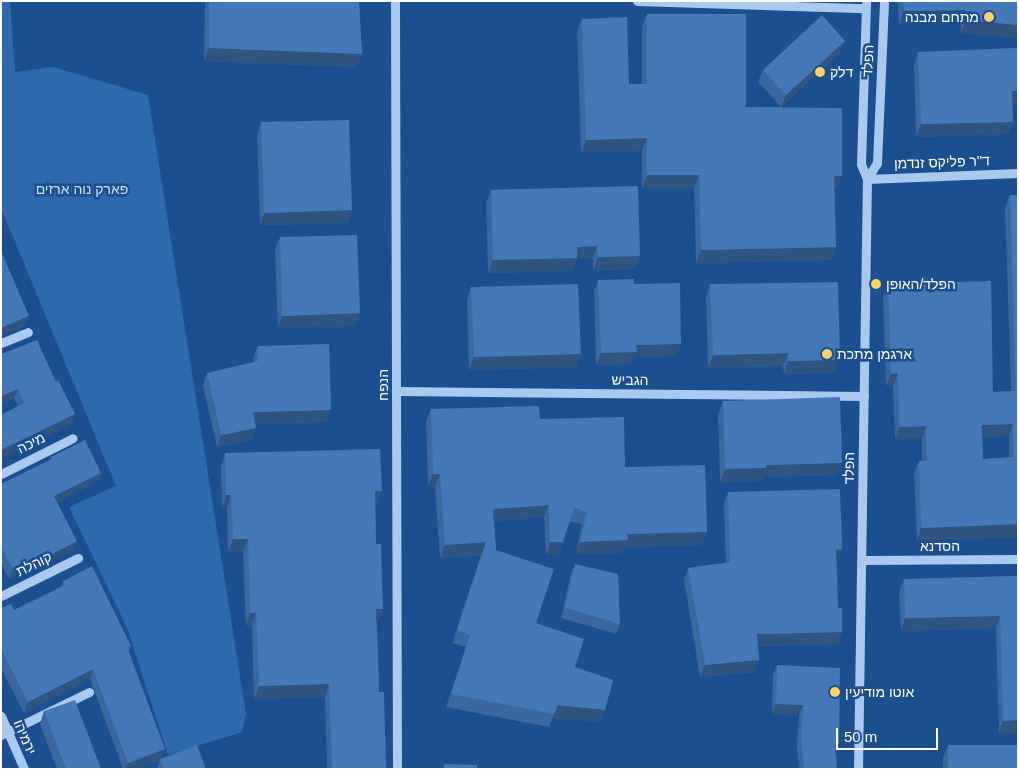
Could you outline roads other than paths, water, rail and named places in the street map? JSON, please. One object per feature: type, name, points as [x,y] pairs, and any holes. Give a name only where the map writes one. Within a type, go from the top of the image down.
[{"type":"street","name":"הנפח","points":[[395,1],[397,769]]},
{"type":"street","points":[[638,1],[865,4]]},
{"type":"street","name":"הפלד","points":[[867,178],[877,163],[884,1]]},
{"type":"street","name":"הפלד","points":[[858,769],[867,178],[861,164],[865,4]]},
{"type":"street","name":"ד''ר פליקס זנדמן","points":[[867,178],[1018,173]]},
{"type":"street","points":[[1,343],[28,332]]},
{"type":"street","name":"הגביש","points":[[396,391],[864,396]]},
{"type":"street","name":"מיכה","points":[[1,474],[73,438]]},
{"type":"street","name":"קוהלת","points":[[1,596],[78,558]]},
{"type":"street","name":"הסדנא","points":[[862,560],[1018,559]]},
{"type":"street","points":[[6,734],[89,692]]},
{"type":"street","name":"ירמיהו","points":[[1,716],[6,734],[24,769]]},
{"type":"street","name":"הפלד","points":[[859,758],[862,769]]},
{"type":"place","name":"מתחם מבנה","points":[[989,17]]},
{"type":"place","name":"דלק","points":[[820,72]]},
{"type":"place","name":"הפלד/האופן","points":[[876,284]]},
{"type":"place","name":"ארגמן מתכת","points":[[827,354]]},
{"type":"place","name":"אוטו מודיעין","points":[[835,692]]},
{"type":"park label","name":"פארק נוה ארזים","points":[[82,189]]}]
